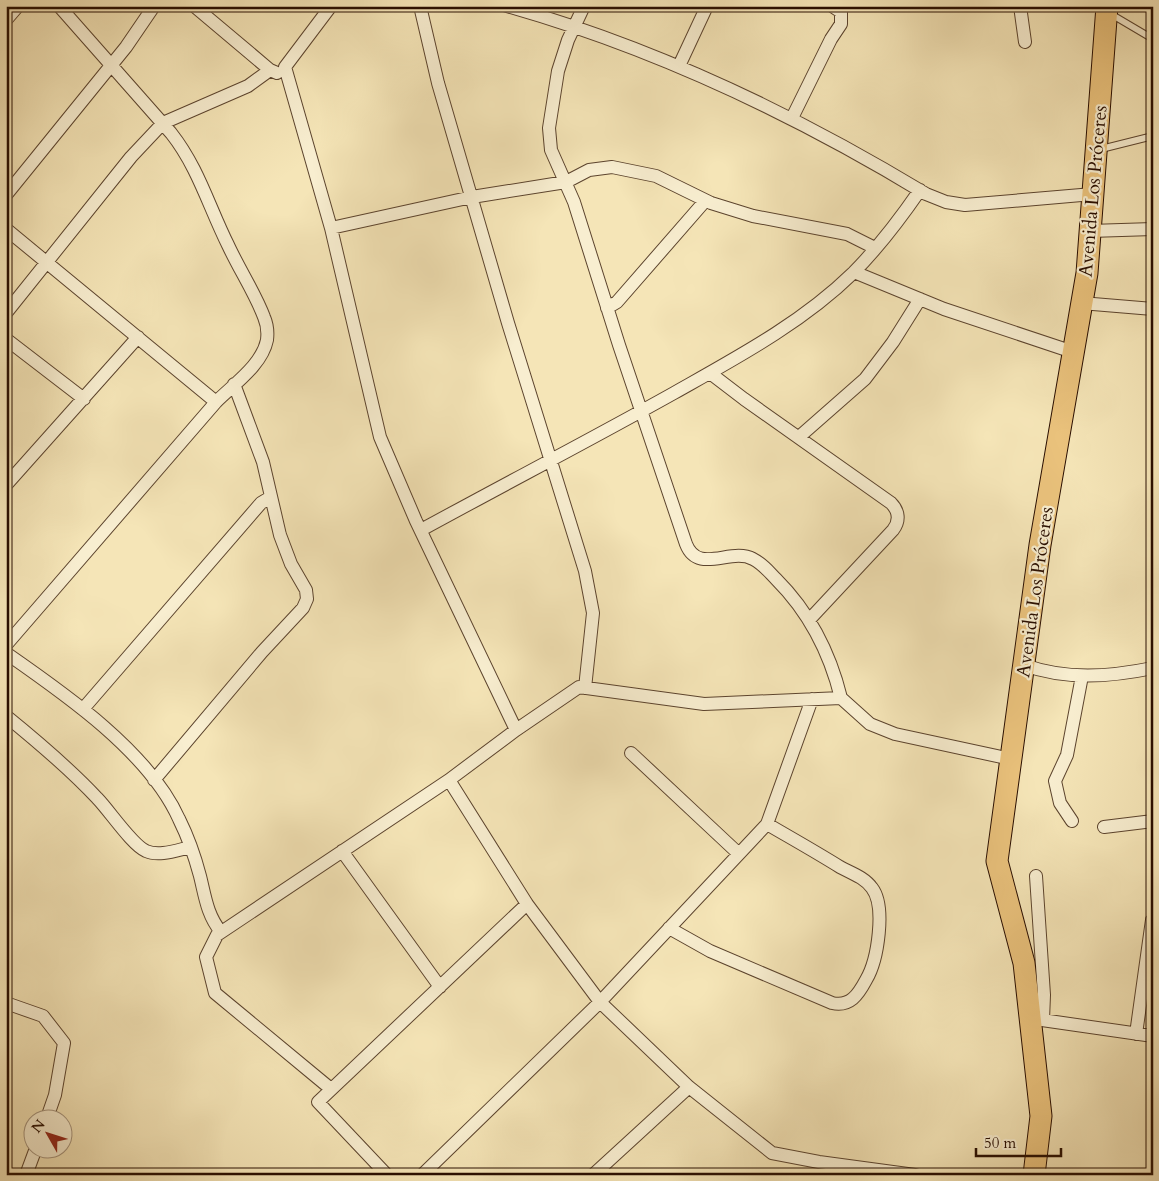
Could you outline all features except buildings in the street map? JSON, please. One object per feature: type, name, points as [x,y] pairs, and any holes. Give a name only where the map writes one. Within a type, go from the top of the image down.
[{"type":"highway","name":"Avenida Los Próceres","points":[[1034,1175],[1040,1116],[1031,949],[997,861],[1040,545],[1081,303],[1090,231],[1106,9]]},
{"type":"street","points":[[6,20],[18,6]]},
{"type":"street","points":[[6,644],[216,402],[262,352],[267,339],[267,325],[221,230],[195,169],[179,143],[59,6]]},
{"type":"street","points":[[6,195],[140,29],[154,6]]},
{"type":"street","points":[[194,6],[270,70],[287,74]]},
{"type":"street","points":[[331,6],[285,68],[331,228],[380,436],[420,530],[516,730]]},
{"type":"street","points":[[420,6],[438,83],[581,558],[593,613],[585,688]]},
{"type":"street","points":[[506,6],[574,27],[679,66],[792,118],[920,190],[946,202],[965,205],[1092,194]]},
{"type":"street","points":[[584,6],[558,71],[549,128],[554,159],[574,202],[641,412],[686,544],[691,553],[699,559],[708,560],[738,554],[755,560],[781,584],[809,620],[832,665],[841,698],[870,724],[895,734],[1011,759]]},
{"type":"street","points":[[679,66],[707,6]]},
{"type":"street","points":[[792,118],[831,39],[841,24],[841,12],[832,6]]},
{"type":"street","points":[[1020,6],[1025,42]]},
{"type":"street","points":[[6,313],[131,157],[163,123],[248,86],[270,70]]},
{"type":"street","points":[[331,228],[472,197],[566,182],[589,170],[627,169],[656,176],[705,201],[781,223],[847,234],[876,248]]},
{"type":"street","points":[[420,530],[641,412],[710,373],[807,312],[854,272],[876,248],[920,190]]},
{"type":"street","points":[[607,308],[617,302],[705,201]]},
{"type":"street","points":[[6,229],[216,402]]},
{"type":"street","points":[[1090,231],[1153,229]]},
{"type":"street","points":[[854,272],[920,299],[1073,352]]},
{"type":"street","points":[[799,437],[865,378],[893,342],[920,299]]},
{"type":"street","points":[[1081,303],[1153,309]]},
{"type":"street","points":[[6,485],[138,337]]},
{"type":"street","points":[[6,339],[84,399]]},
{"type":"street","points":[[710,373],[744,400],[891,503],[898,514],[897,523],[893,530],[809,620]]},
{"type":"street","points":[[154,780],[262,652],[306,604],[306,590],[285,550],[254,434],[234,384]]},
{"type":"street","points":[[83,709],[261,503],[271,498]]},
{"type":"street","points":[[6,653],[83,709],[122,745],[171,801],[191,847],[208,912],[221,932]]},
{"type":"street","points":[[1024,665],[1050,673],[1082,676],[1153,668]]},
{"type":"street","points":[[1072,821],[1060,804],[1055,782],[1067,755],[1082,676]]},
{"type":"street","points":[[331,1090],[215,992],[206,957],[217,935],[449,780],[516,730],[579,688],[704,704],[841,698]]},
{"type":"street","points":[[422,1175],[600,1002],[767,824],[812,699]]},
{"type":"street","points":[[6,716],[78,778],[140,847],[149,852],[160,854],[191,847]]},
{"type":"street","points":[[631,753],[739,854]]},
{"type":"street","points":[[449,780],[527,904],[600,1002],[689,1087],[772,1153],[867,1172],[915,1175]]},
{"type":"street","points":[[1104,827],[1153,821]]},
{"type":"street","points":[[669,928],[710,951],[832,1003],[847,1003],[856,997],[869,975],[876,956],[879,936],[877,895],[863,879],[767,824]]},
{"type":"street","points":[[342,852],[440,986]]},
{"type":"street","points":[[1031,949],[1036,876]]},
{"type":"street","points":[[387,1175],[318,1102],[527,904]]},
{"type":"street","points":[[1136,1034],[1150,957],[1152,920]]},
{"type":"street","points":[[6,1003],[43,1016],[64,1043],[55,1095],[50,1108]]},
{"type":"street","points":[[1036,1019],[1153,1036]]},
{"type":"street","points":[[596,1174],[689,1087]]},
{"type":"street","points":[[26,1175],[32,1158]]},
{"type":"lane","points":[[1106,9],[1153,39]]},
{"type":"lane","points":[[1096,150],[1153,136]]}]
